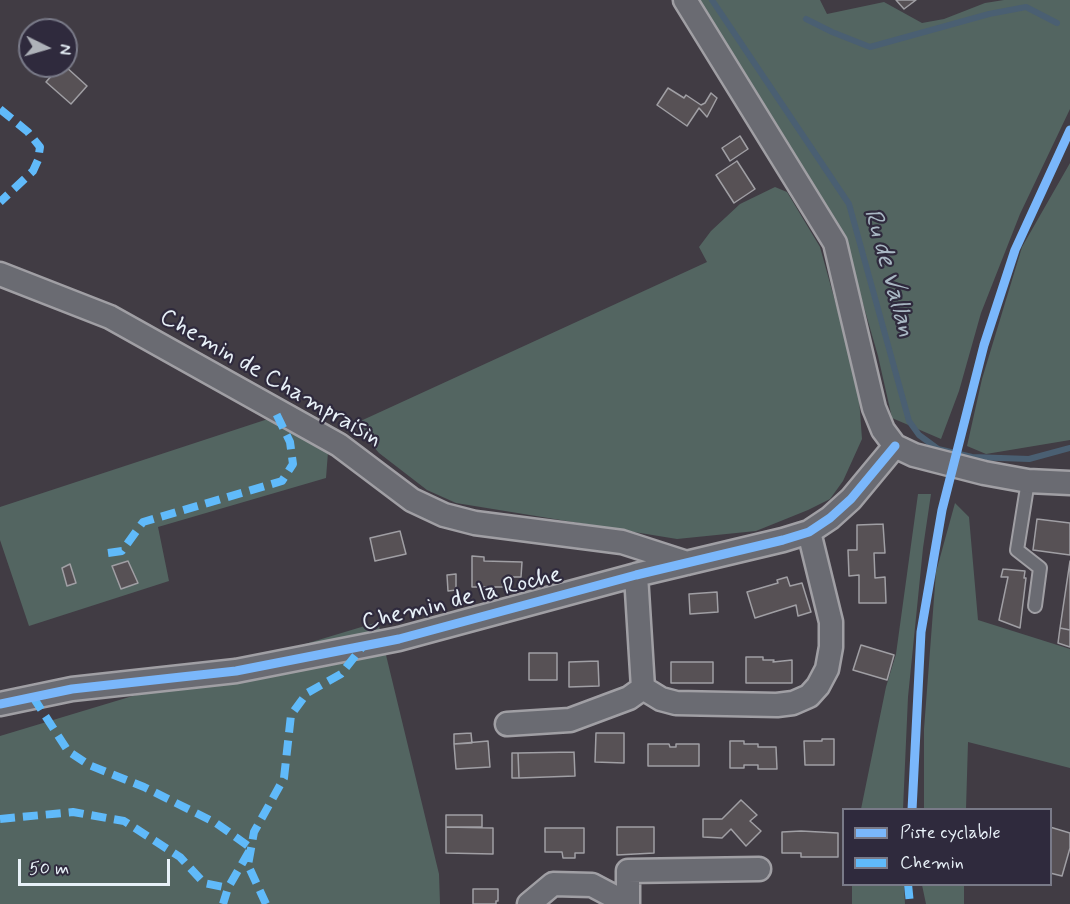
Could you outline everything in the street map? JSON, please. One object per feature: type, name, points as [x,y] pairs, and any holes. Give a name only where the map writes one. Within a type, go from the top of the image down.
[{"type":"street","points":[[685,0],[835,243],[874,408],[883,430],[895,446],[914,455],[984,474],[1028,481],[1070,483]]},
{"type":"street","name":"Chemin de Champraisin","points":[[0,274],[110,317],[339,445],[412,500],[444,515],[475,523],[622,542],[687,562]]},
{"type":"street","name":"Chemin de la Roche","points":[[0,704],[72,689],[236,671],[399,639],[636,575],[783,540],[809,532],[830,518],[851,499],[895,446]]},
{"type":"street","points":[[643,688],[662,699],[676,703],[777,705],[794,703],[809,696],[818,686],[827,669],[831,639],[831,622],[809,532]]},
{"type":"street","points":[[636,575],[643,688]]},
{"type":"street","points":[[507,724],[570,720],[629,698],[643,688]]},
{"type":"street","points":[[530,904],[553,884],[592,885],[628,904],[628,871],[759,870]]},
{"type":"lane","points":[[1028,481],[1017,550],[1040,568],[1035,606]]},
{"type":"shaded area","points":[[695,0],[820,0],[827,14],[884,2],[922,23],[944,19],[985,3],[1004,0],[1070,0],[1070,109],[1020,214],[981,313],[959,391],[941,439],[892,418],[878,356],[845,241]]},
{"type":"shaded area","points":[[1070,163],[1070,440],[986,454],[967,446],[982,379],[1022,247]]},
{"type":"shaded area","points":[[775,187],[787,192],[820,247],[858,384],[862,439],[843,481],[830,499],[756,531],[677,539],[456,503],[427,490],[379,453],[354,424],[707,262],[699,247],[711,231],[740,204]]},
{"type":"shaded area","points":[[271,418],[328,452],[326,478],[158,527],[169,581],[29,626],[0,540],[0,507]]},
{"type":"shaded area","points":[[918,494],[931,494],[923,548],[908,697],[903,808],[861,808],[886,687],[896,654]]},
{"type":"shaded area","points":[[955,503],[969,517],[978,620],[1070,649],[1070,768],[968,742],[966,808],[924,808],[924,729],[936,572]]},
{"type":"shaded area","points":[[378,622],[439,874],[440,904],[0,904],[0,736]]},
{"type":"shaded area","points":[[852,886],[904,886],[905,904],[852,904]]},
{"type":"shaded area","points":[[922,886],[964,886],[964,904],[926,904]]},
{"type":"building","points":[[896,0],[916,0],[904,9]]},
{"type":"building","points":[[50,78],[78,78],[87,86],[71,104],[46,82]]},
{"type":"building","points":[[668,88],[684,98],[686,95],[701,105],[711,93],[717,98],[707,117],[699,108],[687,126],[657,105]]},
{"type":"building","points":[[740,136],[748,149],[730,161],[722,148]]},
{"type":"building","points":[[737,161],[755,189],[734,203],[716,175]]},
{"type":"building","points":[[1037,519],[1070,523],[1070,555],[1033,550]]},
{"type":"building","points":[[883,524],[885,553],[874,553],[875,578],[885,577],[886,603],[859,603],[859,575],[849,576],[848,550],[857,550],[857,525]]},
{"type":"building","points":[[400,531],[406,554],[375,561],[370,538]]},
{"type":"building","points":[[472,556],[484,557],[484,561],[522,562],[521,577],[505,577],[505,587],[472,587]]},
{"type":"building","points":[[128,561],[138,583],[121,589],[112,566]]},
{"type":"building","points":[[1070,561],[1070,630],[1060,628]]},
{"type":"building","points":[[70,564],[76,583],[67,586],[62,568]]},
{"type":"building","points":[[1003,569],[1025,571],[1020,628],[999,620],[1008,577],[1001,577]]},
{"type":"building","points":[[456,574],[456,590],[448,591],[447,575]]},
{"type":"building","points":[[787,577],[790,586],[802,583],[811,612],[798,616],[796,605],[755,618],[747,592],[778,583],[777,580]]},
{"type":"building","points":[[717,592],[718,612],[690,614],[689,594]]},
{"type":"building","points":[[1060,628],[1070,630],[1070,647],[1058,643]]},
{"type":"building","points":[[861,645],[894,655],[887,680],[853,670]]},
{"type":"building","points":[[529,653],[557,653],[557,680],[529,680]]},
{"type":"building","points":[[746,657],[763,657],[763,660],[774,660],[773,662],[792,660],[792,683],[746,683]]},
{"type":"building","points":[[598,661],[599,686],[569,687],[569,662]]},
{"type":"building","points":[[671,662],[713,662],[713,683],[671,683]]},
{"type":"building","points":[[471,733],[472,743],[454,744],[454,734]]},
{"type":"building","points":[[596,733],[624,733],[624,763],[595,762]]},
{"type":"building","points":[[822,739],[834,739],[834,765],[805,765],[804,741],[822,741]]},
{"type":"building","points":[[488,741],[490,767],[456,769],[454,744]]},
{"type":"building","points":[[730,741],[758,744],[758,747],[776,747],[777,769],[758,769],[758,765],[730,768]]},
{"type":"building","points":[[648,744],[669,744],[670,747],[676,747],[676,744],[699,744],[699,766],[648,766]]},
{"type":"building","points":[[574,752],[575,776],[519,778],[518,753]]},
{"type":"building","points":[[512,753],[518,753],[519,778],[512,778]]},
{"type":"building","points":[[741,800],[757,815],[750,821],[761,831],[746,846],[731,829],[722,838],[703,837],[703,819],[722,819]]},
{"type":"building","points":[[446,815],[482,815],[482,827],[446,827]]},
{"type":"building","points":[[446,827],[493,828],[493,854],[446,853]]},
{"type":"building","points":[[617,827],[654,827],[654,853],[617,855]]},
{"type":"building","points":[[545,828],[584,828],[584,853],[575,853],[575,858],[563,858],[562,852],[545,852]]},
{"type":"building","points":[[1052,828],[1070,833],[1070,848],[1062,876],[1052,874]]},
{"type":"building","points":[[782,832],[838,833],[838,857],[801,857],[801,853],[782,853]]},
{"type":"building","points":[[473,889],[498,889],[498,901],[496,904],[473,904]]},
{"type":"waterway","name":"Ru de Vallan","points":[[712,0],[849,204],[909,421],[919,435],[938,449],[972,457],[1029,459],[1070,448]]},
{"type":"waterway","points":[[806,19],[870,47],[989,14],[1026,7],[1057,23]]},
{"type":"marked path","points":[[0,109],[28,132],[40,147],[33,171],[0,202]]},
{"type":"marked path","points":[[108,553],[122,551],[143,522],[282,481],[293,464],[290,442],[274,409]]},
{"type":"marked path","points":[[266,904],[248,865],[254,832],[284,778],[291,715],[307,693],[341,674],[363,646]]},
{"type":"marked path","points":[[33,697],[68,751],[89,765],[144,787],[216,823],[251,848],[228,888],[223,904]]},
{"type":"marked path","points":[[0,819],[73,812],[124,821],[180,857],[204,883],[228,888]]},
{"type":"marked path","points":[[908,886],[910,904]]},
{"type":"cycle path","points":[[912,808],[921,632],[942,510],[984,345],[1015,250],[1070,130]]},
{"type":"cycle path","points":[[0,704],[72,689],[236,671],[399,639],[636,575],[783,540],[809,532],[830,518],[851,499],[895,446]]}]
